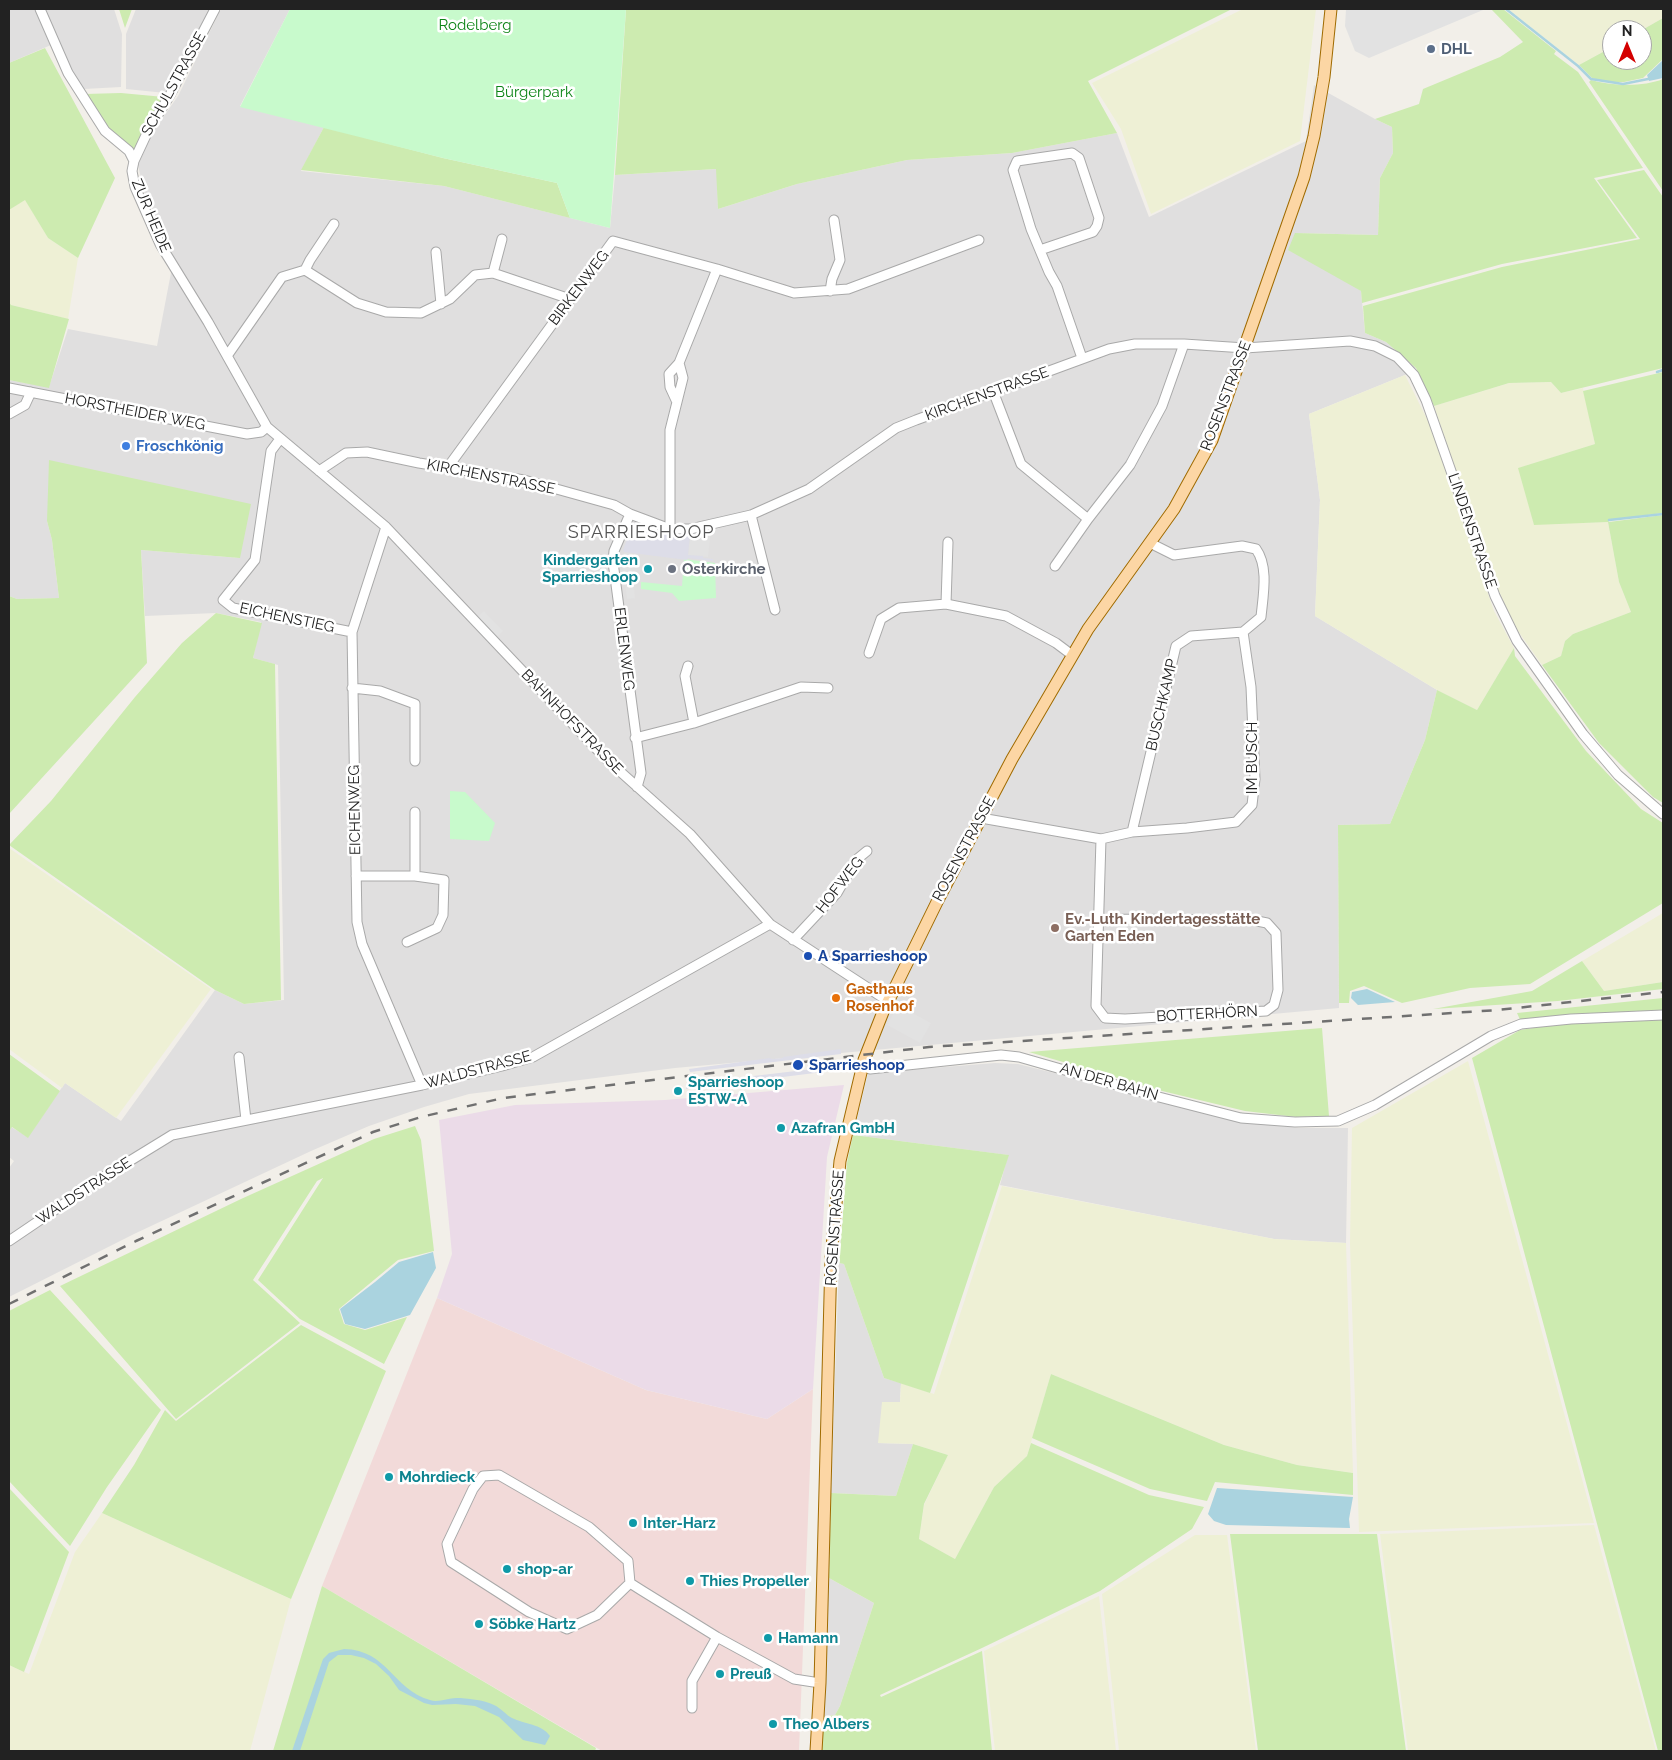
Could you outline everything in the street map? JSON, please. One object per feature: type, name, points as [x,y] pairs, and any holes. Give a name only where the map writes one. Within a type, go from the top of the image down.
[{"type":"main road","name":"ROSENSTRASSE","points":[[816,1751],[820,1683],[831,1258],[840,1161],[862,1067],[888,1002],[938,900],[1012,759],[1088,629],[1174,509],[1212,440],[1304,177],[1314,136],[1324,77],[1331,9]]},
{"type":"street","name":"ZUR HEIDE","points":[[40,9],[68,73],[105,131],[129,151],[134,161],[132,171],[135,187],[160,244],[267,427]]},
{"type":"street","name":"SCHULSTRASSE","points":[[134,161],[148,131],[170,95],[215,9]]},
{"type":"street","points":[[1040,250],[1092,232],[1097,226],[1099,218],[1079,158],[1072,153],[1016,161],[1013,170],[1031,229],[1049,272],[1057,286],[1082,358]]},
{"type":"street","points":[[830,291],[832,279],[840,260],[834,220]]},
{"type":"street","points":[[305,270],[334,224]]},
{"type":"street","points":[[493,273],[502,239]]},
{"type":"street","name":"BIRKENWEG","points":[[448,467],[613,241],[717,269],[794,293],[848,289],[979,240]]},
{"type":"street","points":[[436,252],[441,304]]},
{"type":"street","points":[[670,529],[670,430],[683,378],[680,363],[717,269]]},
{"type":"street","points":[[227,356],[282,276],[305,270],[357,304],[386,312],[421,313],[450,299],[475,275],[493,273],[570,299]]},
{"type":"street","name":"LINDENSTRASSE","points":[[1245,348],[1350,341],[1382,349],[1397,357],[1414,374],[1426,400],[1495,596],[1517,641],[1583,734],[1618,775],[1663,814]]},
{"type":"street","name":"KIRCHENSTRASSE","points":[[319,471],[346,453],[367,452],[524,480],[614,504],[630,514],[670,529],[690,529],[751,515],[809,489],[896,428],[1109,349],[1135,344],[1184,344],[1245,348]]},
{"type":"street","points":[[1055,566],[1088,519],[1130,465],[1162,406],[1184,344]]},
{"type":"street","name":"HORSTHEIDER WEG","points":[[9,388],[247,434],[261,432],[267,427]]},
{"type":"street","points":[[993,391],[1021,464],[1088,519]]},
{"type":"street","points":[[9,414],[26,405],[31,392]]},
{"type":"street","name":"BAHNHOFSTRASSE","points":[[267,427],[386,527],[604,758],[690,834],[770,924],[888,1002]]},
{"type":"street","name":"EICHENSTIEG","points":[[280,439],[271,452],[255,560],[223,600],[233,608],[352,632]]},
{"type":"street","name":"ERLENWEG","points":[[630,514],[614,550],[613,562],[641,773],[637,787]]},
{"type":"street","points":[[751,515],[775,610]]},
{"type":"street","name":"EICHENWEG","points":[[386,527],[352,632],[357,922],[362,944],[422,1084]]},
{"type":"street","points":[[946,604],[948,542]]},
{"type":"street","points":[[1150,543],[1174,555],[1242,546],[1256,549],[1259,553],[1265,582],[1261,617],[1243,632]]},
{"type":"street","points":[[870,653],[880,619],[899,608],[946,604],[1006,616],[1056,643],[1072,655]]},
{"type":"street","name":"BUSCHKAMP","points":[[1132,832],[1176,646],[1191,636],[1243,632]]},
{"type":"street","name":"IM BUSCH","points":[[981,818],[1101,839],[1132,832],[1236,822],[1252,805],[1255,779],[1251,687],[1243,632]]},
{"type":"street","points":[[688,666],[685,676],[694,724]]},
{"type":"street","points":[[635,738],[694,724],[801,687],[828,688]]},
{"type":"street","points":[[352,688],[380,691],[415,704],[415,761]]},
{"type":"street","points":[[415,812],[415,876]]},
{"type":"street","name":"BOTTERHÖRN","points":[[1099,919],[1252,920],[1267,923],[1276,933],[1278,990],[1274,1005],[1266,1011],[1125,1019],[1105,1018],[1096,1006],[1101,839]]},
{"type":"street","name":"HOFWEG","points":[[793,940],[837,893],[856,860],[867,851]]},
{"type":"street","points":[[356,876],[415,876],[444,880],[443,915],[437,928],[407,942]]},
{"type":"street","name":"WALDSTRASSE","points":[[9,1241],[102,1178],[172,1135],[422,1084],[533,1057],[770,924]]},
{"type":"street","name":"AN DER BAHN","points":[[862,1067],[870,1069],[1001,1055],[1019,1057],[1155,1096],[1241,1118],[1295,1122],[1338,1121],[1374,1105],[1491,1036],[1521,1024],[1571,1019],[1663,1015]]},
{"type":"street","points":[[239,1056],[246,1120]]},
{"type":"street","points":[[499,1475],[589,1527],[628,1561],[630,1583],[597,1615],[567,1629],[530,1612],[450,1562],[447,1544],[473,1489],[483,1476],[499,1475]]},
{"type":"street","points":[[630,1583],[717,1636],[794,1678],[820,1683]]},
{"type":"street","points":[[692,1708],[692,1681],[717,1636]]},
{"type":"shaded area","points":[[9,9],[114,9],[122,34],[121,87],[84,89],[71,72],[58,42],[9,63]]},
{"type":"shaded area","points":[[136,9],[210,9],[166,93],[126,89],[126,34]]},
{"type":"shaded area","points":[[221,9],[290,9],[240,106],[324,127],[301,171],[444,186],[610,228],[615,175],[717,169],[718,209],[797,184],[907,160],[1012,153],[1117,133],[1149,217],[1306,141],[1314,85],[1392,127],[1393,153],[1380,178],[1378,235],[1295,233],[1361,291],[1365,333],[1386,342],[1416,368],[1405,375],[1309,414],[1320,500],[1315,616],[1437,690],[1425,740],[1390,824],[1338,825],[1339,1008],[675,1068],[469,1094],[369,1126],[311,1151],[134,1234],[9,1297],[9,1168],[14,1161],[9,1157],[9,1131],[11,1127],[28,1137],[65,1083],[121,1121],[215,990],[244,1004],[284,1000],[278,665],[253,658],[261,622],[216,613],[145,616],[141,550],[240,558],[47,521],[52,540],[59,598],[17,599],[9,596],[9,380],[49,387],[68,329],[157,346],[174,257],[144,192],[138,165],[152,133],[178,96]]},
{"type":"shaded area","points":[[1346,9],[1483,10],[1369,58],[1355,51],[1345,26]]},
{"type":"shaded area","points":[[639,525],[670,535],[690,535],[688,555],[703,556],[703,558],[713,559],[713,561],[688,558],[687,560],[624,552],[623,550],[630,532]]},
{"type":"shaded area","points":[[711,530],[708,557],[688,555],[690,535]]},
{"type":"shaded area","points":[[624,552],[632,553],[631,566],[635,598],[627,599],[623,569]]},
{"type":"shaded area","points":[[484,611],[503,631],[496,638],[476,618]]},
{"type":"shaded area","points":[[898,1005],[931,1023],[920,1043],[887,1025]]},
{"type":"shaded area","name":"Sparrieshoop","points":[[841,1049],[841,1054],[690,1072],[689,1069],[770,1058],[783,1058]]},
{"type":"shaded area","points":[[995,1063],[1018,1064],[1259,1124],[1300,1128],[1348,1128],[1346,1243],[1274,1239],[1000,1185],[1008,1155],[853,1135],[868,1073]]},
{"type":"shaded area","name":"Sparrieshoop","points":[[838,1066],[839,1070],[686,1089],[686,1084]]},
{"type":"shaded area","points":[[844,1085],[827,1157],[813,1389],[767,1419],[646,1390],[437,1298],[452,1254],[439,1120],[515,1105],[665,1100]]},
{"type":"shaded area","points":[[839,1263],[844,1264],[884,1378],[901,1383],[900,1402],[878,1443],[913,1444],[896,1496],[831,1493]]},
{"type":"shaded area","points":[[437,1298],[646,1390],[767,1419],[813,1389],[799,1751],[602,1751],[322,1586]]},
{"type":"shaded area","points":[[829,1578],[874,1603],[840,1706],[835,1715],[823,1717]]},
{"type":"green space","points":[[119,9],[132,9],[125,28]]},
{"type":"green space","name":"Bürgerpark","points":[[290,9],[626,9],[610,228],[570,218],[557,183],[443,158],[240,107]]},
{"type":"green space","points":[[626,9],[1232,9],[1088,81],[1117,133],[1012,153],[907,160],[797,184],[718,209],[716,169],[615,175]]},
{"type":"green space","points":[[1243,9],[1316,9],[1300,141],[1151,214],[1121,129],[1092,83]]},
{"type":"green space","points":[[1491,9],[1503,9],[1556,51],[1554,54],[1578,72],[1643,168],[1594,178],[1637,238],[1502,264],[1362,303],[1361,291],[1288,250],[1295,233],[1378,235],[1380,178],[1393,153],[1392,127],[1375,119],[1419,104],[1423,89],[1500,57],[1523,42]]},
{"type":"green space","points":[[1508,9],[1663,9],[1663,18],[1652,24],[1652,20],[1602,20],[1602,52],[1579,65]]},
{"type":"green space","points":[[1663,18],[1663,59],[1652,69],[1652,24]]},
{"type":"green space","points":[[45,48],[115,178],[78,258],[48,238],[25,200],[9,210],[9,63]]},
{"type":"green space","points":[[1602,52],[1602,70],[1651,70],[1643,78],[1624,82],[1606,82],[1592,78],[1579,65]]},
{"type":"green space","points":[[1663,79],[1663,191],[1589,82],[1591,80],[1618,84],[1637,84]]},
{"type":"green space","points":[[121,93],[164,97],[144,128],[134,151],[108,128],[85,94]]},
{"type":"green space","points":[[324,127],[443,158],[557,183],[570,218],[444,186],[301,170]]},
{"type":"green space","points":[[1644,170],[1663,197],[1663,368],[1561,393],[1551,382],[1509,383],[1434,406],[1416,368],[1386,342],[1365,333],[1363,306],[1502,267],[1640,239],[1597,180]]},
{"type":"green space","points":[[25,199],[48,238],[78,258],[68,319],[11,305],[9,302],[9,210]]},
{"type":"green space","points":[[9,302],[11,305],[69,319],[49,388],[9,380]]},
{"type":"green space","points":[[1663,372],[1663,513],[1608,520],[1609,522],[1663,515],[1663,803],[1653,797],[1599,743],[1542,665],[1561,656],[1565,641],[1573,634],[1631,612],[1619,582],[1608,522],[1534,525],[1518,468],[1595,444],[1583,391]]},
{"type":"green space","points":[[1405,375],[1430,425],[1494,611],[1514,648],[1477,710],[1437,690],[1315,616],[1320,500],[1309,414]]},
{"type":"green space","points":[[1551,382],[1561,393],[1583,388],[1595,444],[1519,468],[1534,524],[1608,522],[1619,582],[1631,612],[1573,634],[1565,641],[1561,656],[1542,665],[1513,624],[1488,565],[1434,406],[1509,383]]},
{"type":"green space","points":[[49,460],[251,504],[240,558],[141,550],[147,663],[9,814],[9,596],[17,599],[59,598],[52,540],[47,521]]},
{"type":"green space","points":[[684,559],[715,563],[716,598],[679,601],[672,593],[641,589],[641,582],[682,586]]},
{"type":"green space","points":[[216,613],[262,623],[253,658],[275,664],[281,1000],[244,1004],[215,990],[9,845],[51,801],[135,697],[182,643]]},
{"type":"green space","points":[[1514,648],[1515,656],[1586,751],[1641,809],[1663,823],[1663,903],[1530,984],[1470,988],[1402,1003],[1364,986],[1350,991],[1349,1003],[1339,1003],[1338,825],[1390,824],[1425,740],[1437,690],[1477,710]]},
{"type":"green space","points":[[450,791],[465,792],[495,823],[489,841],[450,839]]},
{"type":"green space","points":[[9,848],[211,989],[116,1118],[65,1083],[62,1088],[9,1049]]},
{"type":"green space","points":[[1663,913],[1663,982],[1604,991],[1582,961]]},
{"type":"green space","points":[[1582,961],[1604,991],[1663,982],[1663,989],[1558,1001],[1433,1009],[1532,991]]},
{"type":"green space","points":[[1663,998],[1663,1012],[1521,1022],[1517,1013]]},
{"type":"green space","points":[[1663,1017],[1663,1751],[1658,1751],[1472,1058],[1520,1030],[1573,1022]]},
{"type":"green space","points":[[1322,1028],[1329,1116],[1296,1117],[1245,1111],[1158,1090],[1029,1052]]},
{"type":"green space","points":[[9,1054],[60,1091],[28,1138],[12,1127],[9,1131]]},
{"type":"green space","points":[[1468,1061],[1594,1523],[1359,1532],[1350,1243],[1352,1128]]},
{"type":"green space","points":[[415,1126],[421,1140],[434,1251],[398,1260],[339,1309],[344,1324],[365,1330],[407,1317],[384,1364],[300,1319],[258,1280],[323,1178],[317,1181],[253,1280],[300,1323],[176,1419],[60,1286],[241,1199],[374,1139]]},
{"type":"green space","points":[[853,1135],[1009,1155],[930,1393],[884,1378],[844,1264],[839,1263],[847,1163]]},
{"type":"green space","points":[[1002,1186],[1274,1239],[1346,1243],[1353,1473],[1297,1465],[1224,1445],[1051,1374],[1027,1456],[994,1487],[955,1559],[919,1539],[924,1505],[948,1455],[913,1444],[878,1443],[882,1402],[900,1402],[901,1383],[934,1394]]},
{"type":"green space","points":[[50,1290],[161,1410],[107,1487],[70,1546],[9,1481],[9,1311]]},
{"type":"green space","points":[[301,1325],[386,1371],[291,1599],[102,1513],[134,1465],[165,1410],[176,1421]]},
{"type":"green space","points":[[1051,1374],[1224,1445],[1297,1465],[1353,1473],[1353,1495],[1215,1482],[1207,1501],[1150,1489],[1032,1438]]},
{"type":"green space","points":[[1031,1443],[1149,1495],[1204,1507],[1192,1529],[1100,1591],[880,1695],[881,1697],[982,1651],[992,1751],[821,1751],[823,1717],[835,1715],[840,1706],[874,1603],[829,1578],[831,1493],[896,1496],[913,1444],[948,1455],[924,1504],[919,1539],[955,1559],[994,1487],[1027,1456]]},
{"type":"green space","points":[[9,1488],[69,1552],[24,1672],[9,1665]]},
{"type":"green space","points":[[102,1513],[291,1599],[250,1751],[9,1751],[9,1665],[29,1674],[75,1552]]},
{"type":"green space","points":[[1594,1525],[1656,1751],[1408,1751],[1380,1534]]},
{"type":"green space","points":[[1230,1534],[1377,1534],[1406,1751],[1258,1751]]},
{"type":"green space","points":[[1195,1535],[1227,1535],[1256,1751],[1119,1751],[1102,1594]]},
{"type":"green space","points":[[322,1586],[596,1748],[595,1751],[273,1751]]},
{"type":"green space","points":[[1099,1596],[1116,1751],[995,1751],[984,1651]]},
{"type":"water","points":[[1663,60],[1663,78],[1649,81],[1647,75]]},
{"type":"water","points":[[1367,989],[1395,1002],[1358,1005],[1351,998],[1352,992]]},
{"type":"water","points":[[433,1252],[436,1268],[410,1315],[365,1329],[345,1324],[340,1309],[399,1262]]},
{"type":"water","points":[[1217,1488],[1353,1497],[1349,1519],[1350,1528],[1226,1525],[1214,1521],[1208,1514]]},
{"type":"water","points":[[344,1649],[359,1651],[371,1656],[417,1695],[433,1701],[456,1698],[485,1702],[497,1706],[512,1718],[542,1729],[550,1736],[545,1745],[523,1740],[499,1717],[475,1706],[456,1704],[432,1705],[424,1703],[399,1690],[389,1676],[376,1664],[364,1658],[338,1655],[329,1662],[300,1751],[292,1751],[323,1659],[329,1653]]},
{"type":"waterway","points":[[1506,9],[1578,66],[1591,79],[1623,84],[1648,79]]},
{"type":"waterway","points":[[1657,372],[1663,370]]},
{"type":"waterway","points":[[1609,520],[1663,514]]},
{"type":"railway","points":[[9,1304],[136,1241],[373,1132],[421,1117],[503,1098],[929,1047],[1498,1010],[1663,992]]},
{"type":"place","name":"DHL","points":[[1431,49]]},
{"type":"place","name":"Froschkönig","points":[[126,446]]},
{"type":"place","name":"Kindergarten Sparrieshoop","points":[[648,569]]},
{"type":"place","name":"Osterkirche","points":[[672,569]]},
{"type":"place","name":"Ev.-Luth. Kindertagesstätte Garten Eden","points":[[1055,928]]},
{"type":"place","name":"A Sparrieshoop","points":[[808,956]]},
{"type":"place","name":"Gasthaus Rosenhof","points":[[836,998]]},
{"type":"place","name":"Sparrieshoop","points":[[798,1065]]},
{"type":"place","name":"Sparrieshoop ESTW-A","points":[[678,1091]]},
{"type":"place","name":"Azafran GmbH","points":[[781,1128]]},
{"type":"place","name":"Mohrdieck","points":[[389,1477]]},
{"type":"place","name":"Inter-Harz","points":[[633,1523]]},
{"type":"place","name":"shop-ar","points":[[507,1569]]},
{"type":"place","name":"Thies Propeller","points":[[690,1581]]},
{"type":"place","name":"Söbke Hartz","points":[[479,1624]]},
{"type":"place","name":"Hamann","points":[[768,1638]]},
{"type":"place","name":"Preuß","points":[[720,1674]]},
{"type":"place","name":"Theo Albers","points":[[773,1724]]},
{"type":"district","name":"SPARRIESHOOP","points":[[641,533]]},
{"type":"park label","name":"Rodelberg","points":[[475,25]]}]
